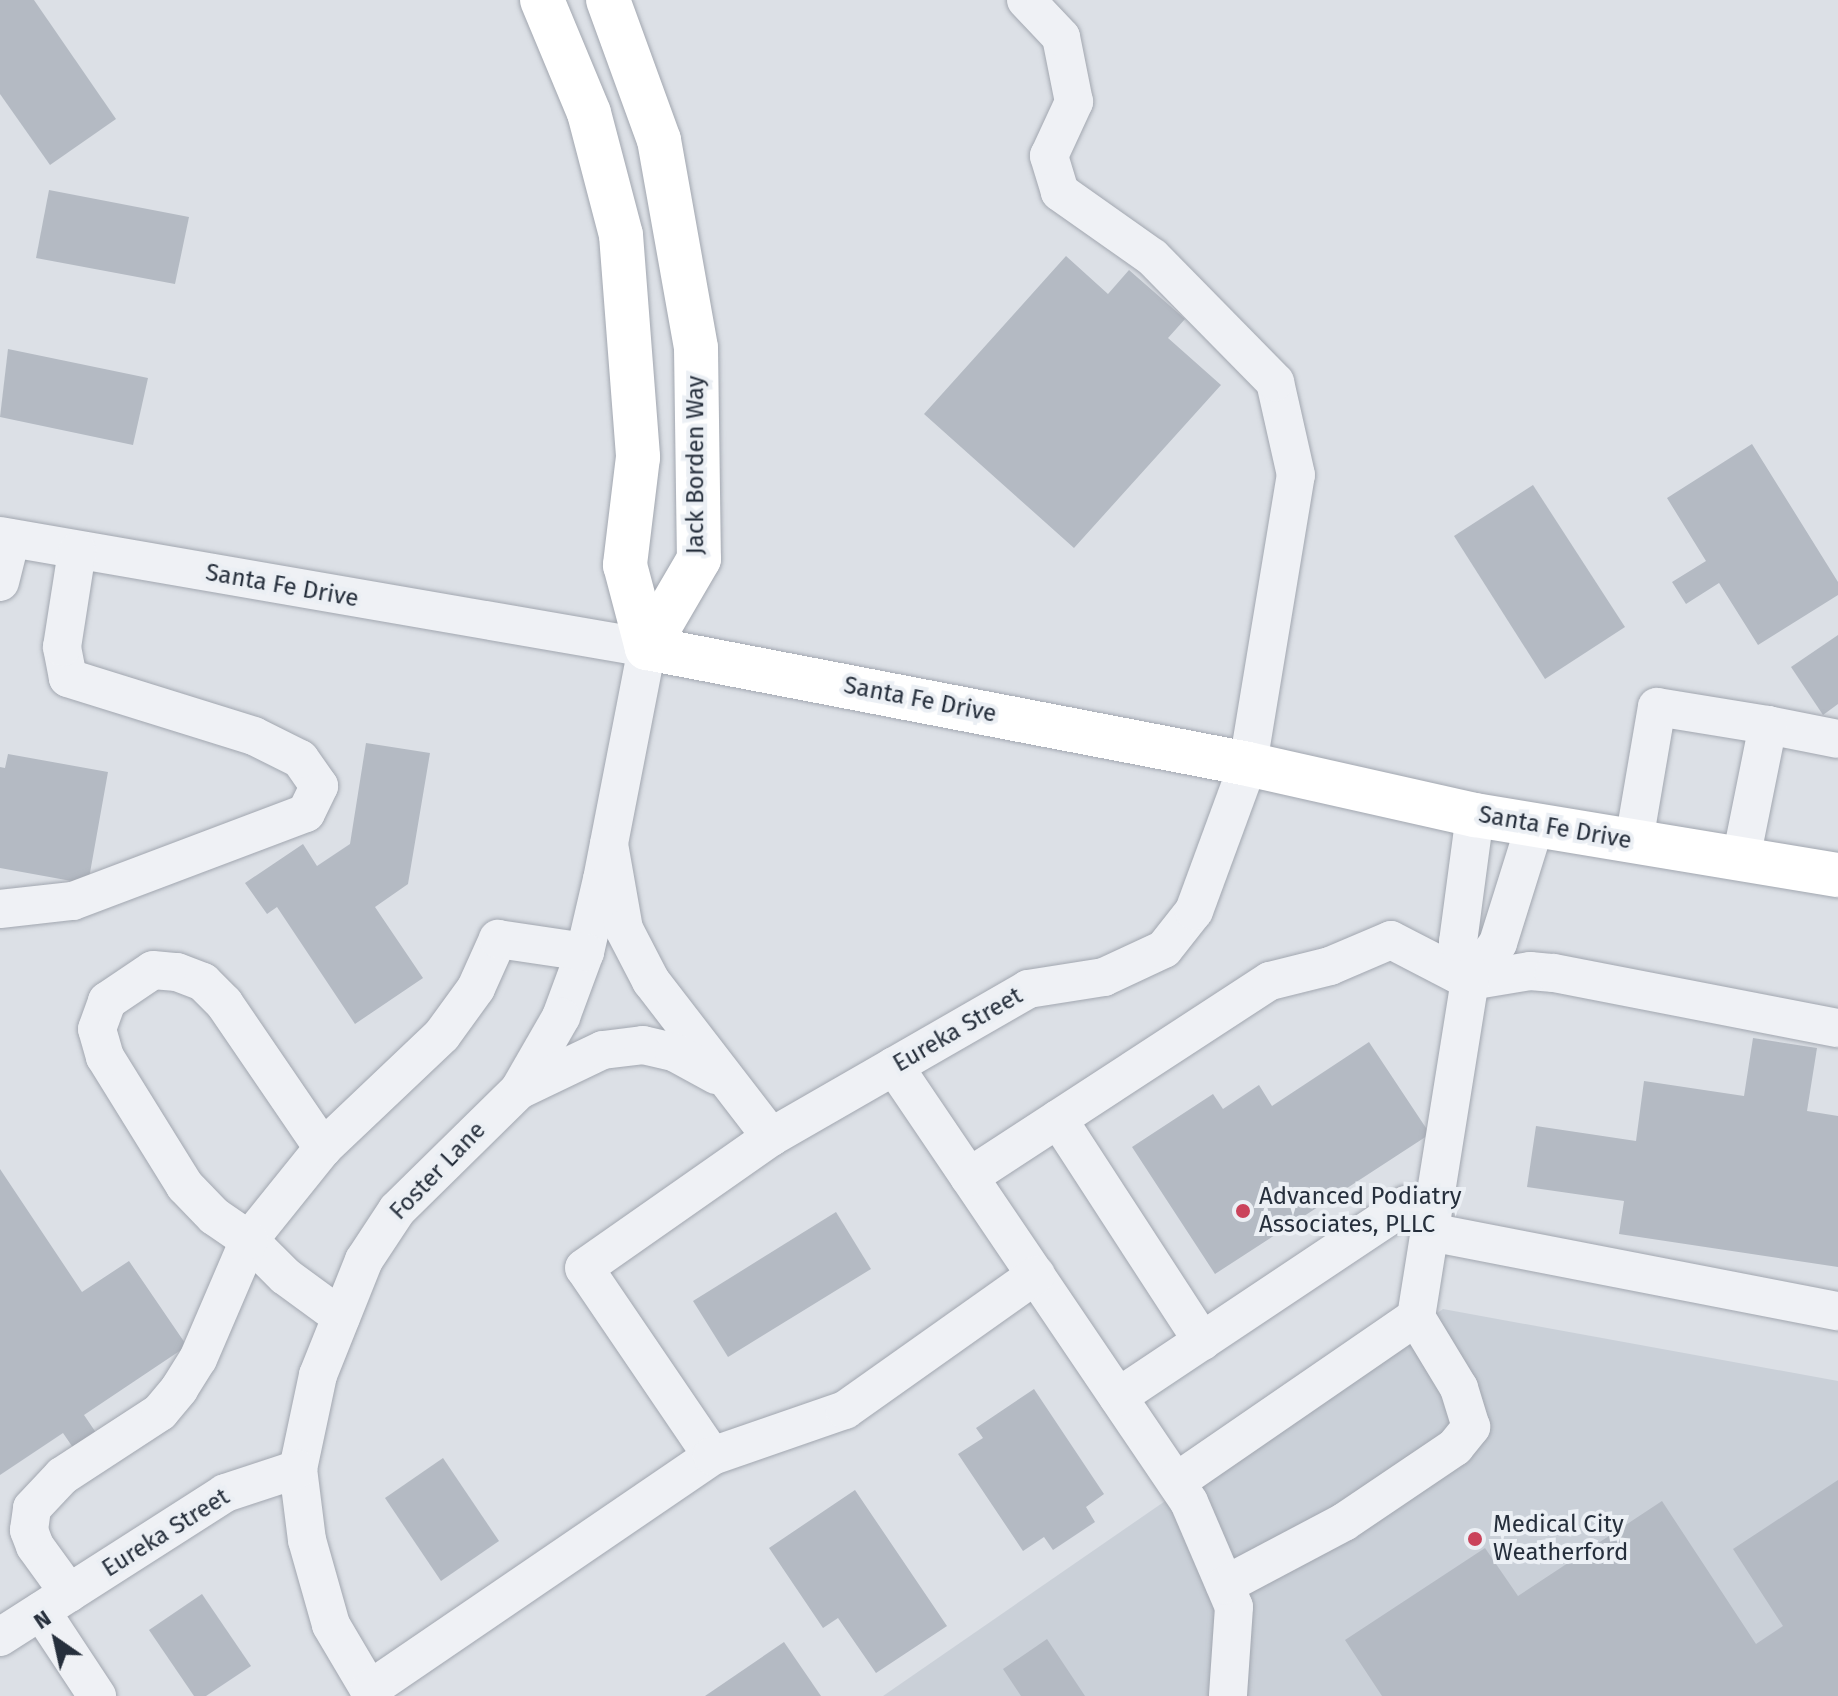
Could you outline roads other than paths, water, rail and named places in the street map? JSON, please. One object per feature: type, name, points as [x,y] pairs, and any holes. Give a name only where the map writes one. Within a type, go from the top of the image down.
[{"type":"main road","points":[[542,0],[589,113],[621,235],[638,457],[625,565],[647,648]]},
{"type":"main road","name":"Jack Borden Way","points":[[608,0],[659,140],[696,348],[699,559],[647,648]]},
{"type":"main road","name":"Santa Fe Drive","points":[[647,648],[1248,764],[1475,815],[1838,875]]},
{"type":"street","name":"Eureka Street","points":[[712,1456],[584,1268],[771,1137],[1028,989],[1104,977],[1164,949],[1194,911],[1248,764],[1296,475],[1275,382],[1152,257],[1060,192],[1049,156],[1074,102],[1061,37],[1026,0]]},
{"type":"street","name":"Santa Fe Drive","points":[[6,537],[647,648]]},
{"type":"street","points":[[0,582],[6,537]]},
{"type":"street","points":[[0,909],[73,901],[306,813],[319,786],[300,759],[254,736],[68,678],[62,647],[77,551]]},
{"type":"street","name":"Foster Lane","points":[[371,1693],[331,1625],[307,1540],[298,1469],[318,1375],[364,1260],[397,1210],[519,1090],[561,1017],[585,952],[647,648]]},
{"type":"street","points":[[1634,841],[1657,707],[1838,739]]},
{"type":"street","points":[[1741,859],[1768,725]]},
{"type":"street","points":[[1225,1585],[1344,1522],[1455,1447],[1471,1427],[1459,1388],[1416,1317],[1470,981],[1458,942],[1475,815]]},
{"type":"street","points":[[1470,981],[1498,943],[1535,825]]},
{"type":"street","points":[[609,844],[624,929],[663,1003],[771,1137]]},
{"type":"street","points":[[97,1696],[55,1602],[14,1528],[43,1493],[160,1412],[179,1389],[198,1359],[249,1240],[323,1148],[442,1035],[476,988],[498,939],[585,952]]},
{"type":"street","points":[[969,1177],[1270,981],[1330,966],[1391,940],[1470,981],[1530,971],[1554,973],[1838,1028]]},
{"type":"street","points":[[323,1148],[224,1003],[203,982],[177,972],[153,970],[107,1001],[97,1029],[105,1057],[185,1186],[214,1216],[249,1240],[285,1276],[341,1317]]},
{"type":"street","points":[[519,1090],[603,1050],[643,1045],[674,1052],[728,1082]]},
{"type":"street","points":[[894,1066],[1176,1482],[1234,1607],[1228,1696]]},
{"type":"street","points":[[1058,1119],[1202,1341]]},
{"type":"street","points":[[1118,1397],[1406,1205],[1432,1220],[1838,1311]]},
{"type":"street","points":[[371,1693],[712,1456],[845,1410],[1036,1275]]},
{"type":"street","points":[[1176,1482],[1416,1317]]},
{"type":"street","name":"Eureka Street","points":[[0,1637],[225,1493],[298,1469]]},
{"type":"place","name":"Advanced Podiatry Associates, PLLC","points":[[1243,1211]]},
{"type":"place","name":"Medical City Weatherford","points":[[1475,1539]]}]
